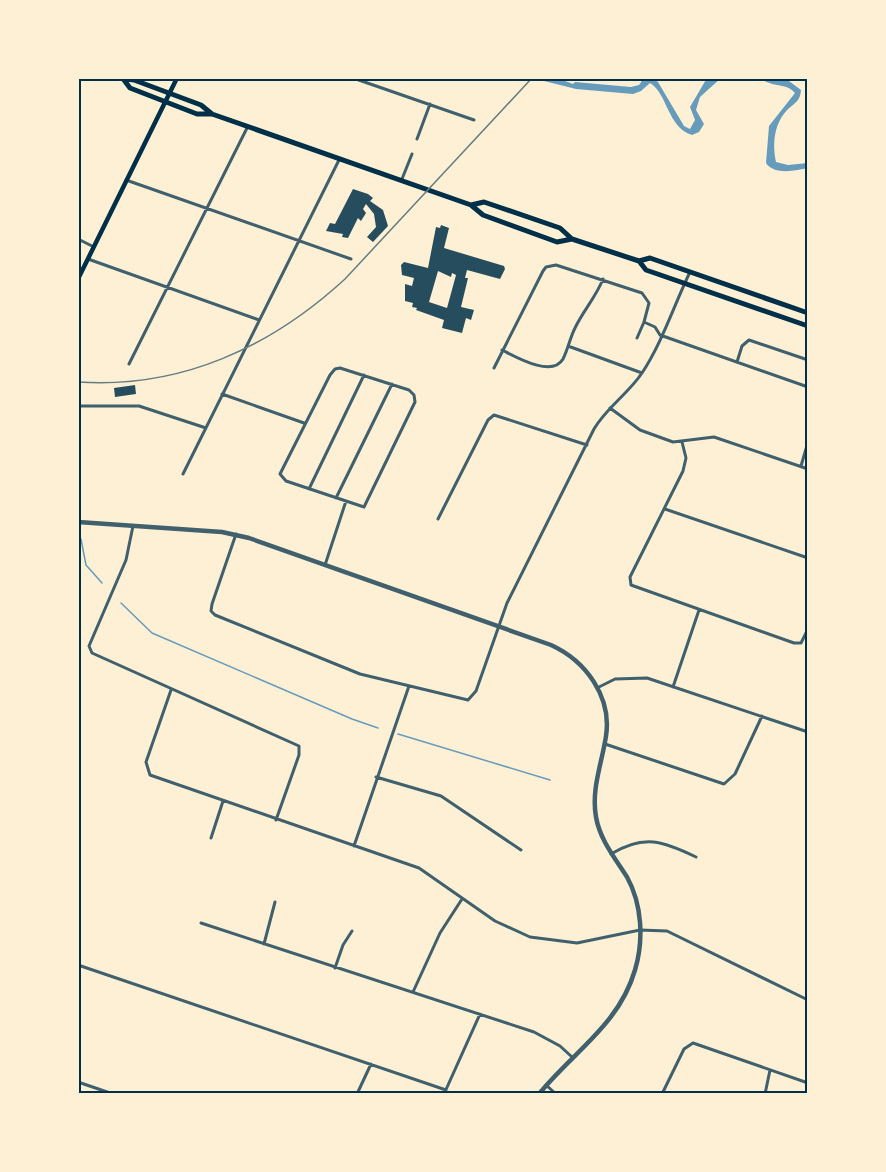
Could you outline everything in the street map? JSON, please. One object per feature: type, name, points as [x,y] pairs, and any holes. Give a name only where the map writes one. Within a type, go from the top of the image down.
[{"type":"main road","points":[[78,279],[177,78]]},
{"type":"main road","points":[[121,79],[134,80],[201,105],[212,114]]},
{"type":"main road","points":[[121,79],[130,88],[197,114],[212,114],[402,179],[471,205],[483,215],[557,242],[572,239]]},
{"type":"main road","points":[[471,205],[484,202],[494,205],[560,228],[572,239],[639,261],[650,258],[808,313]]},
{"type":"main road","points":[[639,261],[646,270],[808,326]]},
{"type":"street","points":[[353,78],[474,120]]},
{"type":"street","points":[[417,139],[430,104]]},
{"type":"street","points":[[129,364],[248,126]]},
{"type":"street","points":[[402,179],[412,154]]},
{"type":"street","points":[[183,474],[340,158]]},
{"type":"street","points":[[126,180],[351,259]]},
{"type":"street","points":[[78,239],[94,248]]},
{"type":"street","points":[[88,259],[259,320]]},
{"type":"street","points":[[494,368],[546,267],[556,265],[603,279],[647,297],[649,303],[638,338]]},
{"type":"street","points":[[236,534],[212,604],[211,611],[215,615],[348,670],[468,700],[476,691],[497,627],[601,417],[629,392],[642,373],[690,272]]},
{"type":"street","points":[[502,350],[551,367],[562,361],[575,327],[594,300],[603,279]]},
{"type":"street","points":[[644,322],[655,327],[660,335],[808,387]]},
{"type":"street","points":[[737,362],[742,346],[749,340],[808,360]]},
{"type":"street","points":[[568,346],[642,373]]},
{"type":"street","points":[[340,368],[364,375],[409,390],[414,395],[415,402],[364,507],[286,480],[280,474],[304,423],[335,369],[340,368]]},
{"type":"street","points":[[309,489],[364,375]]},
{"type":"street","points":[[336,498],[392,384]]},
{"type":"street","points":[[222,394],[304,423]]},
{"type":"street","points":[[78,406],[139,406],[206,428]]},
{"type":"street","points":[[610,408],[639,429],[673,442],[714,436],[808,469]]},
{"type":"street","points":[[438,519],[488,420],[494,415],[506,416],[587,445]]},
{"type":"street","points":[[682,442],[685,450],[685,465],[630,577],[630,583],[638,589],[798,644],[803,641],[808,629]]},
{"type":"street","points":[[801,466],[808,442]]},
{"type":"street","points":[[324,566],[346,501]]},
{"type":"street","points":[[665,509],[808,558]]},
{"type":"street","points":[[78,522],[236,534],[561,650],[582,666],[597,688],[606,719],[594,801],[600,832],[633,888],[640,930],[638,959],[626,996],[605,1026],[572,1057],[539,1094]]},
{"type":"street","points":[[133,526],[126,560],[89,646],[96,657],[299,746],[299,754],[276,820]]},
{"type":"street","points":[[673,687],[699,610]]},
{"type":"street","points":[[597,688],[615,679],[637,677],[808,732]]},
{"type":"street","points":[[354,846],[409,686]]},
{"type":"street","points":[[171,690],[146,762],[148,773],[153,777],[418,868],[495,921],[540,939],[577,943],[640,930],[662,930],[674,933],[808,1000]]},
{"type":"street","points":[[604,744],[724,784],[735,774],[762,716]]},
{"type":"street","points":[[376,777],[441,796],[521,850]]},
{"type":"street","points":[[211,838],[224,801]]},
{"type":"street","points":[[611,854],[624,846],[647,840],[672,845],[696,857]]},
{"type":"street","points":[[412,992],[440,933],[462,899]]},
{"type":"street","points":[[264,944],[275,902]]},
{"type":"street","points":[[201,923],[541,1035],[560,1046],[572,1057]]},
{"type":"street","points":[[335,968],[343,945],[352,931]]},
{"type":"street","points":[[78,965],[371,1064],[445,1092],[480,1014]]},
{"type":"street","points":[[662,1094],[689,1043],[808,1083]]},
{"type":"street","points":[[357,1094],[371,1064]]},
{"type":"street","points":[[765,1094],[770,1070]]},
{"type":"street","points":[[78,1082],[113,1094]]},
{"type":"street","points":[[546,1085],[556,1094]]},
{"type":"water","points":[[532,78],[557,78],[573,84],[575,82],[631,87],[639,85],[644,78],[653,78],[658,82],[684,126],[690,129],[695,120],[690,107],[707,78],[721,78],[700,97],[696,110],[704,124],[699,132],[692,135],[677,125],[661,95],[650,83],[641,91],[633,94],[576,89]]},
{"type":"water","points":[[761,78],[789,81],[801,90],[799,99],[783,115],[777,127],[774,141],[775,155],[776,162],[788,165],[808,163],[808,168],[779,171],[766,163],[769,126],[795,93],[787,87],[769,83]]},
{"type":"building","points":[[353,189],[368,194],[373,198],[370,201],[383,210],[388,226],[373,242],[367,237],[376,227],[374,214],[366,204],[363,209],[366,213],[361,221],[358,218],[348,238],[342,237],[343,234],[326,231],[330,223],[335,224]]},
{"type":"building","points":[[441,225],[449,228],[444,248],[504,266],[505,269],[500,279],[467,270],[465,278],[468,278],[461,307],[474,310],[471,320],[466,318],[462,333],[442,328],[444,320],[416,310],[417,308],[412,307],[413,303],[405,301],[405,284],[412,286],[414,278],[402,275],[401,265],[404,262],[428,268],[436,227],[440,228]],"holes":[[[438,271],[451,277],[452,273],[456,275],[447,308],[429,302]]]},
{"type":"building","points":[[135,385],[136,394],[115,397],[114,388]]},
{"type":"waterway","points":[[81,539],[86,565],[102,583]]},
{"type":"waterway","points":[[121,603],[152,633],[378,728]]},
{"type":"waterway","points":[[398,734],[550,780]]},
{"type":"railway","points":[[78,382],[116,382],[153,378],[188,370],[222,359],[287,325],[345,279],[532,78]]}]
